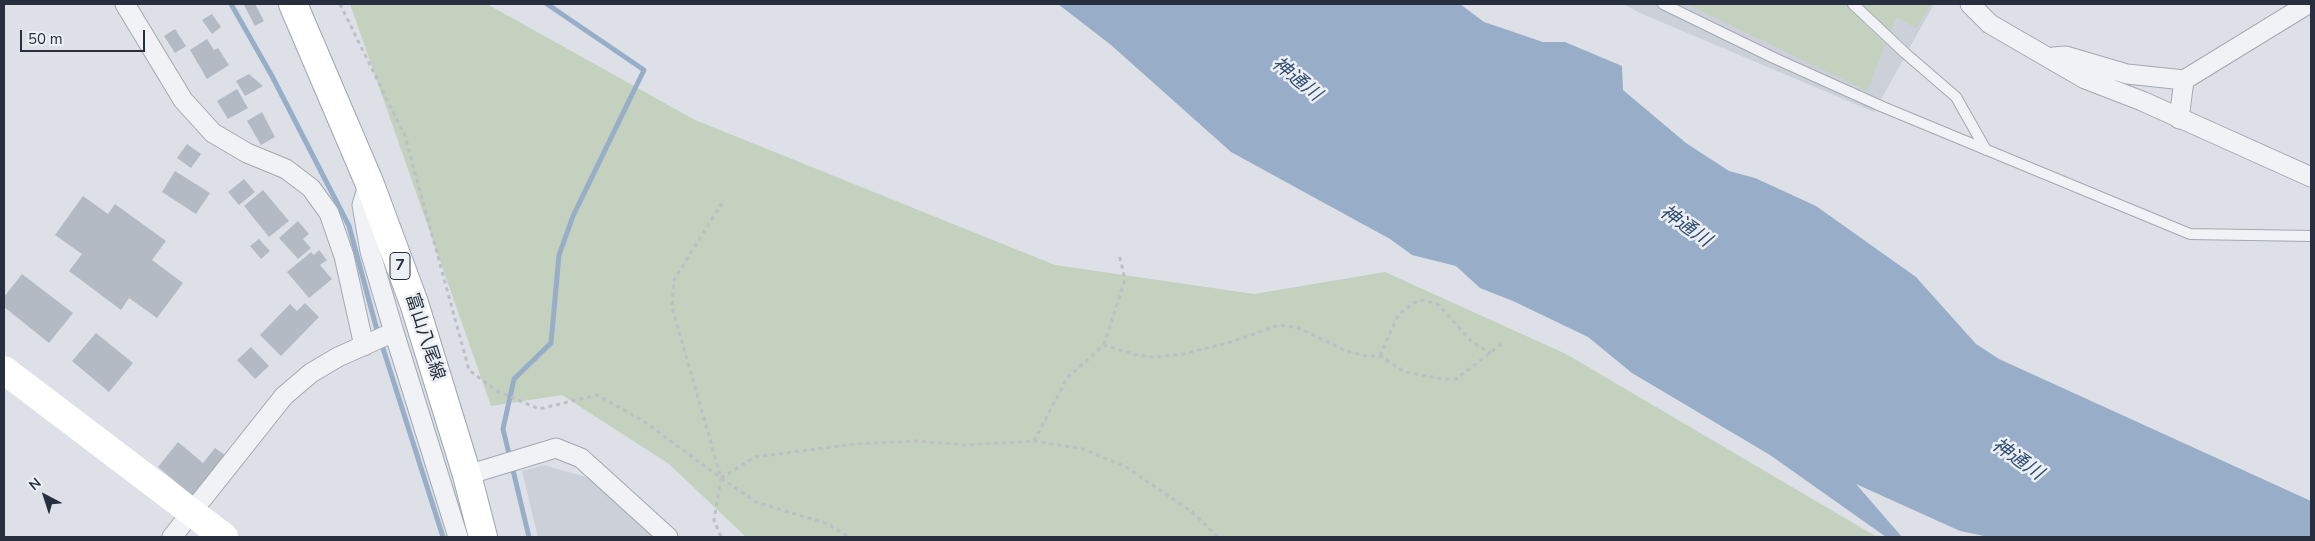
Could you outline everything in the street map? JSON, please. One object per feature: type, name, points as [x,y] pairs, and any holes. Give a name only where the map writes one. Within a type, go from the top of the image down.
[{"type":"main road","name":"富山八尾線","points":[[293,4],[368,182],[414,303],[467,475],[483,537]]},
{"type":"main road","points":[[4,370],[190,514],[224,537]]},
{"type":"street","points":[[125,4],[182,100],[213,133],[247,153],[286,169],[311,188],[329,213],[344,256],[458,537]]},
{"type":"street","points":[[1970,4],[1990,24],[2085,79],[2311,177]]},
{"type":"street","points":[[2048,58],[2066,56],[2127,74],[2184,80],[2308,4]]},
{"type":"street","points":[[2178,119],[2184,80]]},
{"type":"street","points":[[368,182],[362,205],[370,251],[379,339]]},
{"type":"street","points":[[172,537],[284,396],[311,373],[338,357],[379,339]]},
{"type":"street","points":[[467,475],[556,448],[581,458],[668,537]]},
{"type":"lane","points":[[1663,4],[1783,62],[1986,150],[2190,234],[2311,236]]},
{"type":"lane","points":[[1853,4],[1904,53],[1956,97],[1986,150]]},
{"type":"path","points":[[340,4],[405,136],[469,370],[497,391],[539,409],[597,396],[642,420],[756,502],[828,524],[849,537]]},
{"type":"path","points":[[721,537],[714,520],[721,478],[672,307],[674,280],[722,203]]},
{"type":"path","points":[[1034,441],[1067,378],[1104,345],[1125,279],[1119,254]]},
{"type":"path","points":[[1380,356],[1398,315],[1413,303],[1422,300],[1439,305],[1473,343],[1491,353]]},
{"type":"path","points":[[1104,345],[1136,355],[1154,357],[1178,355],[1231,342],[1279,325],[1299,328],[1346,350],[1366,356],[1380,356],[1405,372],[1443,379],[1456,379],[1503,343]]},
{"type":"path","points":[[721,478],[755,457],[855,444],[917,441],[966,445],[1034,441],[1083,449],[1126,468],[1192,512],[1218,537]]},
{"type":"shaded area","points":[[1623,4],[1934,4],[1874,112],[1640,13]]},
{"type":"shaded area","points":[[544,465],[596,480],[656,537],[538,537],[522,471]]},
{"type":"green space","points":[[350,4],[487,4],[695,120],[1055,265],[1254,294],[1385,272],[1566,354],[1877,537],[746,537],[669,464],[562,395],[491,406]]},
{"type":"green space","points":[[1687,4],[1845,4],[1885,44],[1867,91]]},
{"type":"green space","points":[[1861,4],[1931,4],[1916,28],[1897,17],[1890,32]]},
{"type":"water","name":"神通川","points":[[1058,4],[1460,4],[1484,22],[1543,42],[1565,42],[1622,66],[1623,90],[1686,143],[1729,171],[1755,178],[1816,206],[1916,277],[1976,344],[1999,359],[2311,501],[2311,537],[1989,537],[1960,531],[1856,484],[1902,537],[1886,537],[1770,455],[1632,373],[1588,337],[1513,301],[1480,288],[1456,266],[1412,255],[1390,239],[1231,152],[1111,45]]},
{"type":"building","points":[[255,4],[264,21],[255,26],[244,5]]},
{"type":"building","points":[[212,14],[221,27],[212,34],[202,20]]},
{"type":"building","points":[[175,29],[186,46],[175,53],[164,36]]},
{"type":"building","points":[[207,39],[214,50],[218,48],[229,65],[207,79],[190,50]]},
{"type":"building","points":[[249,74],[263,86],[245,96],[236,81]]},
{"type":"building","points":[[237,89],[248,108],[228,119],[217,101]]},
{"type":"building","points":[[262,112],[275,137],[261,145],[247,121]]},
{"type":"building","points":[[187,144],[201,154],[191,168],[177,158]]},
{"type":"building","points":[[175,171],[210,193],[196,214],[162,192]]},
{"type":"building","points":[[244,179],[255,192],[239,205],[228,192]]},
{"type":"building","points":[[263,190],[289,221],[269,237],[244,206]]},
{"type":"building","points":[[83,196],[108,214],[115,204],[166,241],[152,260],[183,283],[157,318],[129,298],[121,310],[69,271],[82,254],[55,235]]},
{"type":"building","points":[[298,221],[309,234],[303,239],[311,248],[298,259],[279,238]]},
{"type":"building","points":[[259,239],[270,251],[261,259],[250,246]]},
{"type":"building","points":[[319,250],[327,260],[320,265],[332,279],[309,298],[287,272],[311,252],[314,255]]},
{"type":"building","points":[[22,274],[73,313],[49,343],[4,307],[4,297]]},
{"type":"building","points":[[305,303],[319,317],[281,356],[260,335],[290,304],[297,311]]},
{"type":"building","points":[[96,333],[133,363],[109,392],[72,361]]},
{"type":"building","points":[[251,347],[269,366],[255,379],[237,360]]},
{"type":"building","points":[[178,442],[203,463],[215,448],[226,456],[194,497],[158,467]]},
{"type":"waterway","points":[[231,4],[272,76],[349,226],[378,334]]},
{"type":"waterway","points":[[510,458],[503,429],[514,379],[551,343],[559,255],[573,216],[644,70],[547,4]]},
{"type":"waterway","points":[[381,342],[443,537]]},
{"type":"waterway","points":[[512,466],[529,537]]}]
